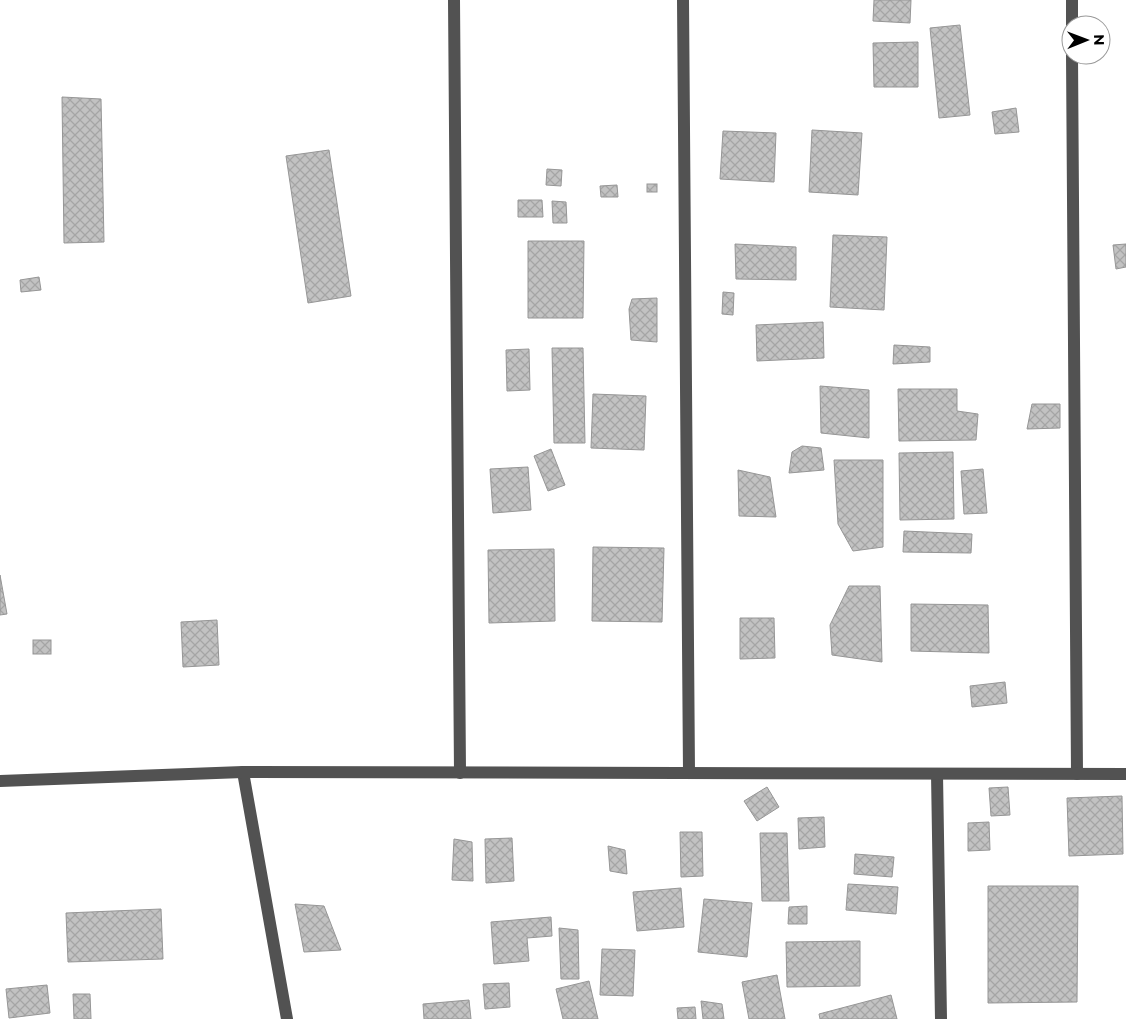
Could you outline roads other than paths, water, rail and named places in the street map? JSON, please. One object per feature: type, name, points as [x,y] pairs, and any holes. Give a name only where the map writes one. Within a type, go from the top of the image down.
[{"type":"street","points":[[454,0],[460,773]]},
{"type":"street","points":[[683,0],[689,773]]},
{"type":"street","points":[[1072,0],[1072,15]]},
{"type":"street","points":[[1072,65],[1077,774]]},
{"type":"street","points":[[243,772],[287,1019]]},
{"type":"street","points":[[0,781],[243,772],[1126,774]]},
{"type":"street","points":[[937,774],[941,1019]]}]
